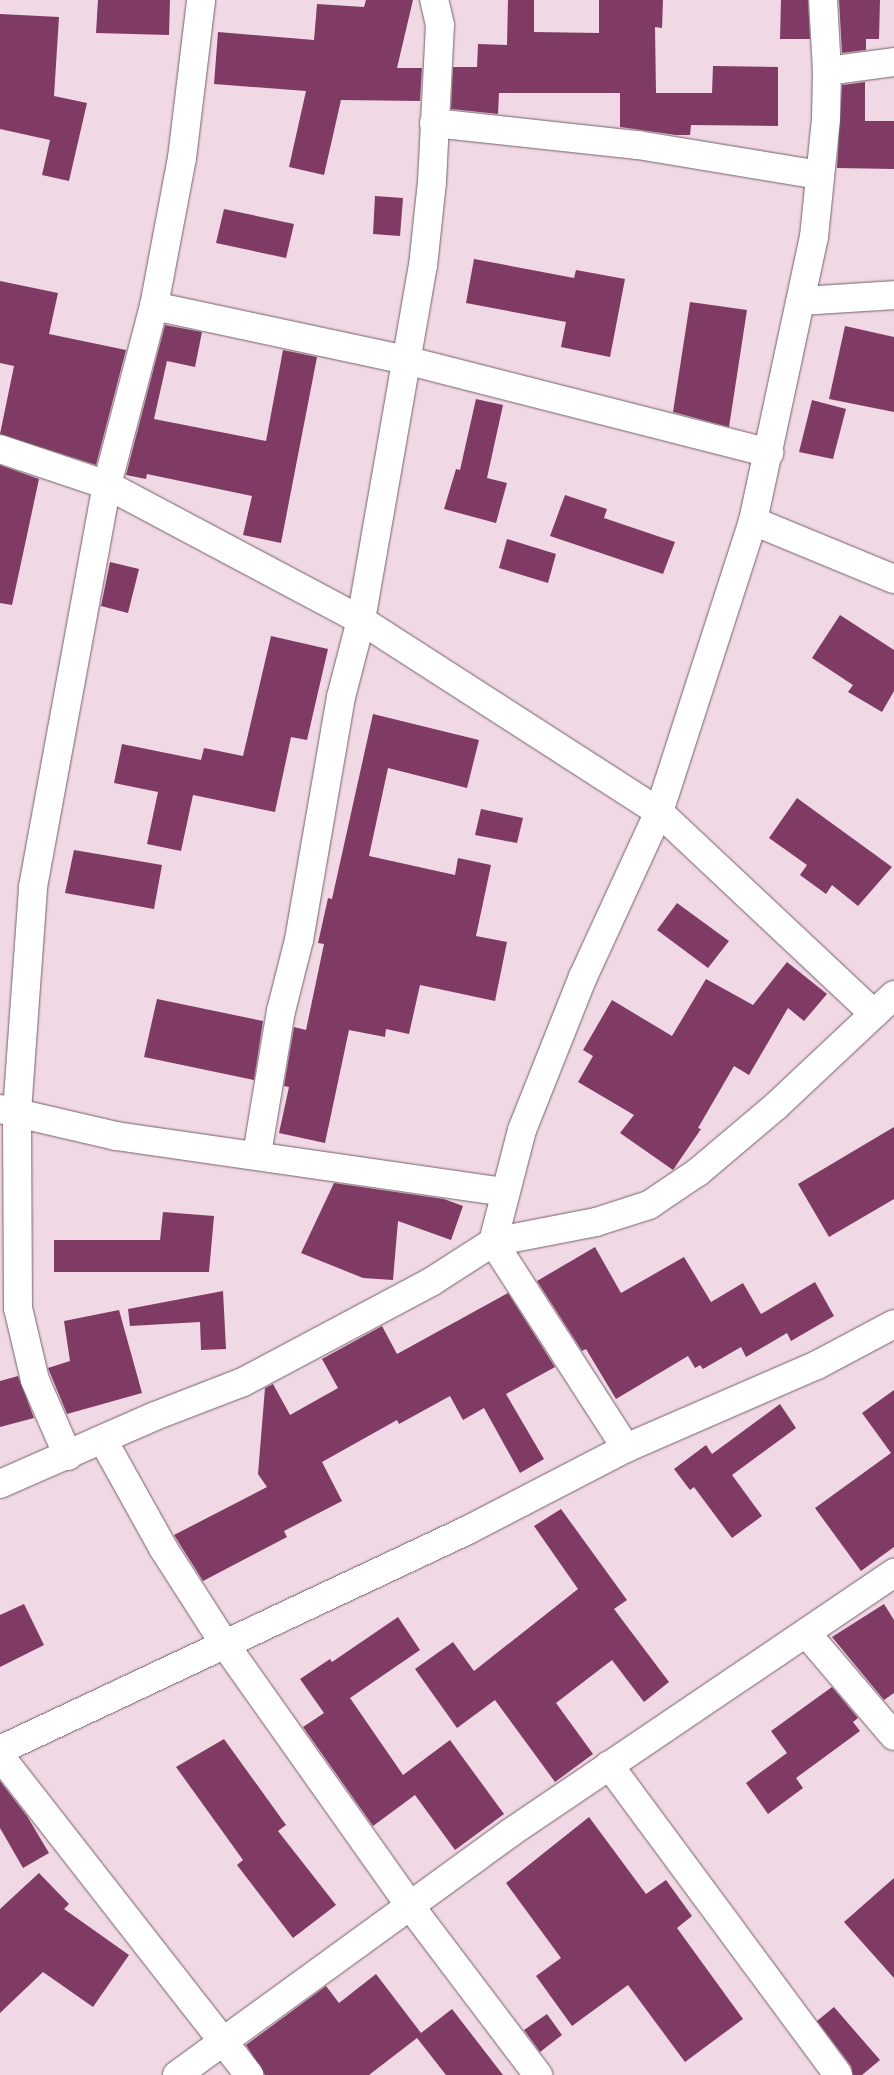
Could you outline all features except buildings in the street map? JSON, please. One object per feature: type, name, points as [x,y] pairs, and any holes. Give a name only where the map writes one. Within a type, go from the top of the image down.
[{"type":"street","points":[[68,1456],[35,1380],[18,1308],[8,1110],[33,887],[107,485],[154,306],[182,158],[201,0]]},
{"type":"street","points":[[257,1154],[281,1011],[299,940],[341,697],[361,620],[424,256],[440,25],[434,0]]},
{"type":"street","points":[[626,1448],[493,1242],[504,1192],[522,1130],[580,986],[659,812],[753,521],[802,301],[814,237],[828,71],[824,0]]},
{"type":"street","points":[[828,71],[894,62]]},
{"type":"street","points":[[434,123],[638,145],[819,175]]},
{"type":"street","points":[[802,301],[894,295]]},
{"type":"street","points":[[154,306],[405,360],[769,453]]},
{"type":"street","points":[[0,449],[107,485],[361,620],[659,812],[874,1014]]},
{"type":"street","points":[[753,521],[894,578]]},
{"type":"street","points":[[0,1484],[243,1382],[431,1282],[493,1242],[596,1222],[649,1204],[698,1172],[769,1112],[894,995]]},
{"type":"street","points":[[8,1110],[116,1136],[257,1154],[504,1192]]},
{"type":"street","points":[[0,1750],[224,1643],[468,1530],[626,1448],[817,1365],[894,1324]]},
{"type":"street","points":[[104,1440],[163,1548],[224,1643],[411,1907],[538,2075]]},
{"type":"street","points":[[177,2075],[411,1907],[510,1832],[807,1634],[894,1573]]},
{"type":"street","points":[[807,1634],[894,1736]]},
{"type":"street","points":[[0,1756],[249,2075]]},
{"type":"street","points":[[609,1765],[838,2075]]}]
